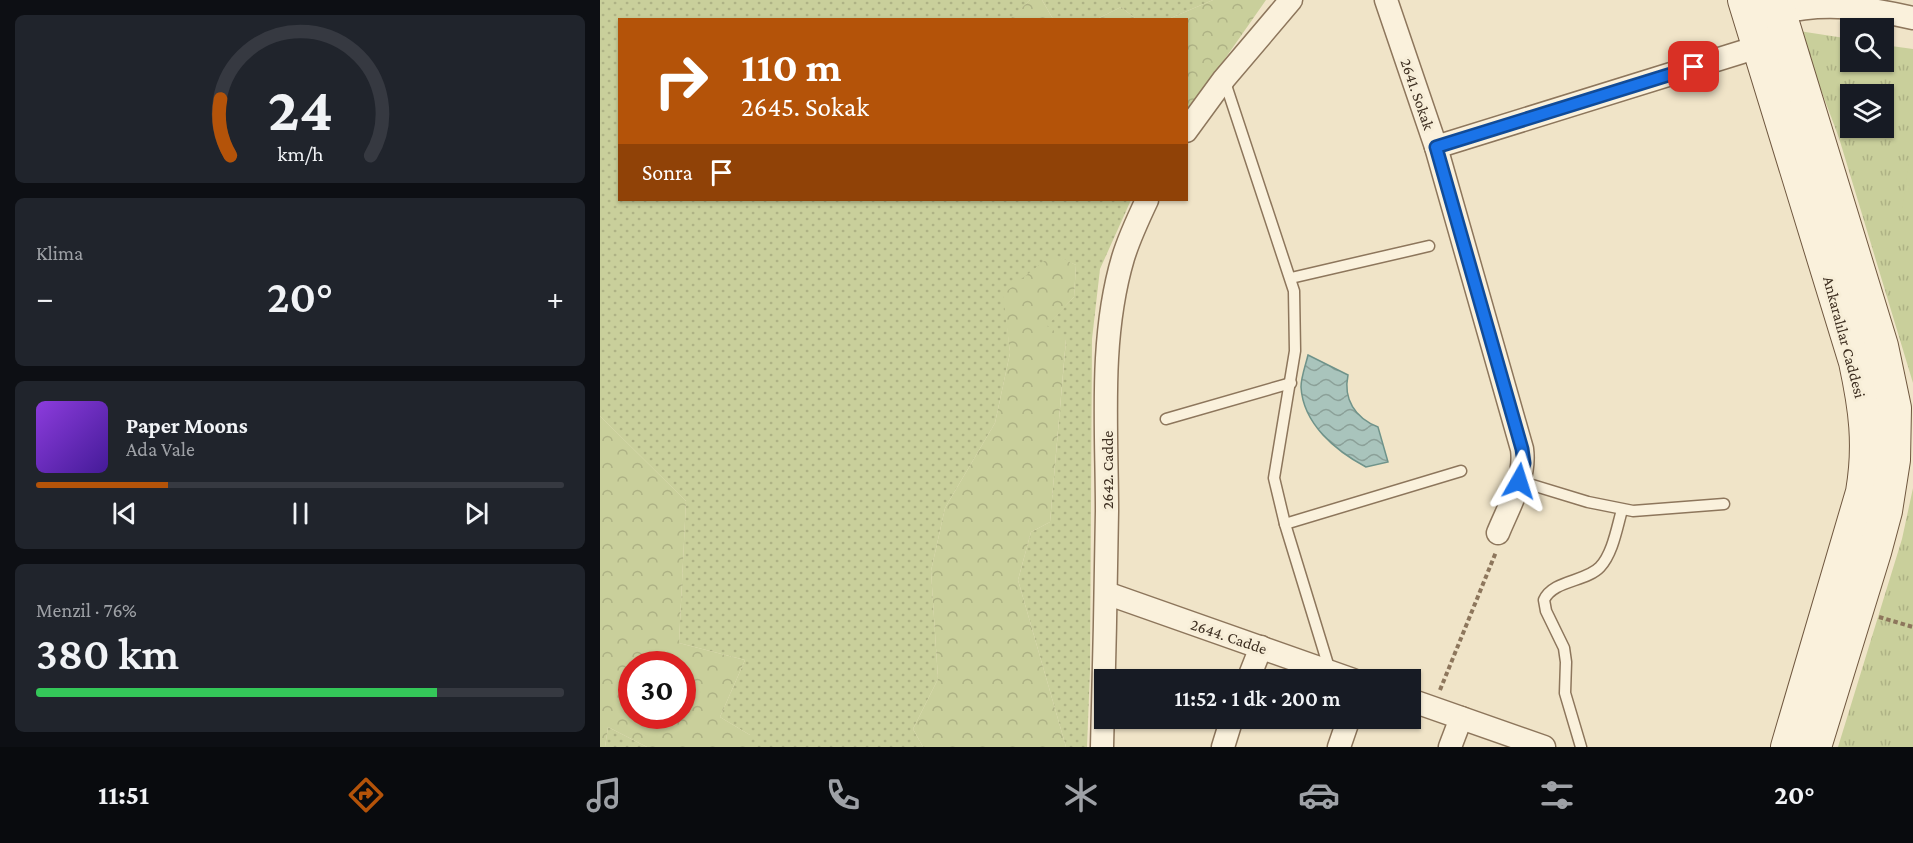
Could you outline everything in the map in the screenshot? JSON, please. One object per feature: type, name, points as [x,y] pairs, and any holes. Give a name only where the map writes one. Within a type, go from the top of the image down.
[{"type":"main road","name":"Ankaralılar Caddesi","points":[[1744,0],[1855,362],[1863,396],[1867,430],[1867,465],[1862,492],[1787,747]]},
{"type":"main road","name":"Ankaralılar Caddesi","points":[[1778,6],[1882,346],[1894,408],[1894,460],[1886,511],[1815,747]]},
{"type":"street","points":[[1188,128],[1224,79],[1292,0]]},
{"type":"street","name":"2641. Sokak","points":[[1386,0],[1436,147],[1522,449],[1524,463],[1519,481],[1498,533]]},
{"type":"street","points":[[1778,6],[1827,6],[1913,18]]},
{"type":"street","points":[[1436,147],[1758,47]]},
{"type":"street","name":"2642. Cadde","points":[[1102,747],[1106,593],[1107,371],[1110,333],[1123,260],[1134,227],[1147,201]]},
{"type":"street","name":"2644. Cadde","points":[[1106,593],[1322,669]]},
{"type":"street","points":[[1252,669],[1261,647]]},
{"type":"street","points":[[1421,704],[1544,747]]},
{"type":"street","points":[[1450,747],[1461,718]]},
{"type":"street","points":[[1223,747],[1229,729]]},
{"type":"street","points":[[1339,747],[1345,729]]},
{"type":"lane","points":[[1224,79],[1292,278],[1296,334],[1291,383],[1274,471],[1275,485],[1329,669]]},
{"type":"lane","points":[[1292,278],[1429,246]]},
{"type":"lane","points":[[1166,419],[1291,383]]},
{"type":"lane","points":[[1285,524],[1461,471]]},
{"type":"lane","points":[[1519,481],[1622,510],[1645,512],[1724,504]]},
{"type":"lane","points":[[1581,747],[1565,693],[1564,648],[1546,611],[1544,600],[1551,591],[1592,573],[1602,564],[1609,552],[1622,510]]},
{"type":"path","points":[[1433,708],[1500,540],[1501,536],[1498,533]]},
{"type":"path","points":[[1857,611],[1913,627]]},
{"type":"green space","points":[[600,0],[1030,0],[1012,18],[618,18],[618,201],[1131,201],[1100,269],[1092,339],[1090,671],[1087,747],[1066,747],[1018,580],[1031,532],[1050,522],[1066,340],[1046,326],[1074,297],[1076,265],[1053,255],[1004,294],[1010,353],[995,423],[945,508],[931,571],[938,679],[913,729],[923,747],[750,747],[750,735],[720,717],[745,660],[679,643],[686,501],[600,416]]},
{"type":"green space","points":[[1030,0],[1042,0],[1052,18],[1011,18]]},
{"type":"green space","points":[[1042,0],[1213,0],[1171,18],[1135,18],[1121,7],[1099,18],[1052,18]]},
{"type":"green space","points":[[1213,0],[1266,0],[1188,112],[1188,18],[1171,18]]},
{"type":"green space","points":[[1121,7],[1135,18],[1099,18]]},
{"type":"green space","points":[[1799,31],[1840,37],[1840,72],[1894,72],[1894,46],[1913,49],[1913,383],[1839,138]]},
{"type":"green space","points":[[1913,143],[1913,217],[1901,215]]},
{"type":"green space","points":[[1053,254],[1076,265],[1074,297],[1047,326],[1066,339],[1050,522],[1031,532],[1018,580],[1066,747],[923,747],[913,729],[938,679],[931,571],[945,508],[995,423],[1010,353],[1003,294]]},
{"type":"green space","points":[[600,416],[686,501],[679,643],[745,660],[720,717],[750,735],[750,747],[647,747],[608,727],[605,747],[600,747]]},
{"type":"green space","points":[[1913,488],[1913,747],[1838,747],[1902,539]]},
{"type":"green space","points":[[608,727],[647,747],[605,747]]},
{"type":"water","points":[[1308,355],[1348,375],[1347,392],[1352,407],[1363,418],[1378,427],[1388,462],[1366,467],[1343,453],[1323,435],[1308,413],[1303,400],[1301,387]]},
{"type":"route","points":[[1519,481],[1524,463],[1522,449],[1436,147],[1694,67]]}]
